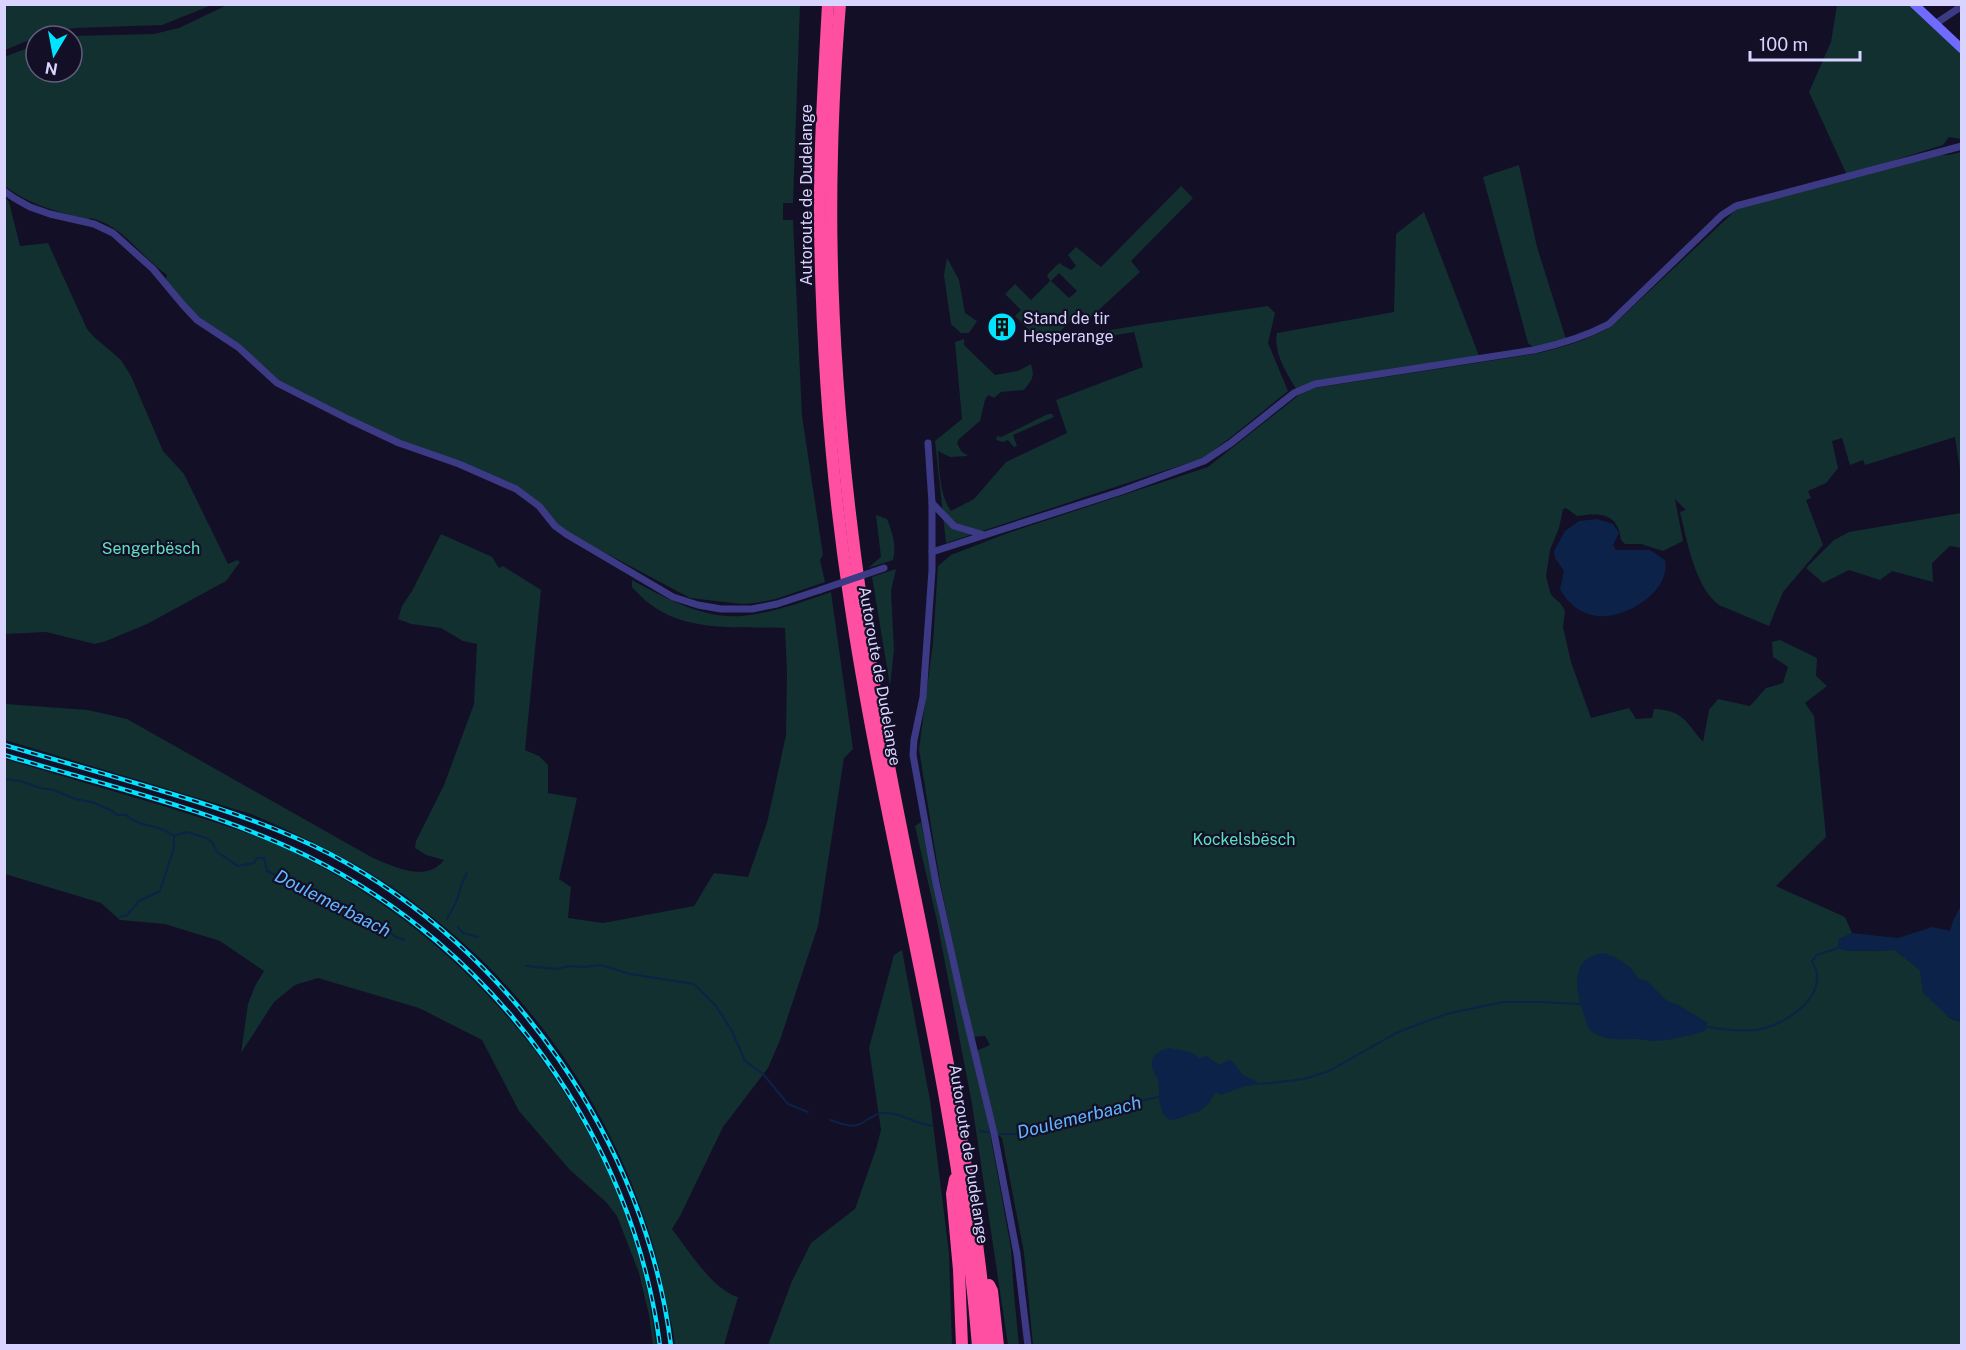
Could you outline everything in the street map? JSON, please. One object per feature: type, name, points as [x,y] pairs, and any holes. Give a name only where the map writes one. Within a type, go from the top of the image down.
[{"type":"highway","name":"Autoroute de Dudelange","points":[[828,4],[820,226],[826,385],[835,490],[849,601],[870,721],[957,1171],[978,1346]]},
{"type":"highway","name":"Autoroute de Dudelange","points":[[840,4],[832,153],[831,227],[842,443],[859,589],[874,682],[966,1159],[981,1270],[988,1346]]},
{"type":"highway","points":[[957,1171],[952,1194],[959,1270],[962,1346]]},
{"type":"highway","points":[[981,1270],[992,1291],[998,1346]]},
{"type":"main road","points":[[1914,4],[1962,49]]},
{"type":"street","points":[[1935,24],[1962,6]]},
{"type":"street","points":[[932,552],[1122,491],[1204,461],[1231,443],[1294,393],[1315,384],[1534,350],[1587,336],[1609,324],[1722,215],[1736,206],[1962,146]]},
{"type":"street","points":[[4,191],[30,207],[94,224],[113,233],[153,269],[197,320],[238,347],[277,383],[399,443],[459,464],[516,489],[539,506],[555,526],[566,534],[673,597],[721,609],[752,609],[777,604],[884,568]]},
{"type":"street","points":[[928,443],[932,503],[932,570],[923,697],[913,755],[936,883],[994,1133],[1017,1254],[1028,1346]]},
{"type":"street","points":[[932,503],[954,526],[986,535]]},
{"type":"green space","points":[[5,4],[212,4],[162,25],[84,28],[84,24],[24,24],[24,42],[5,50]]},
{"type":"green space","points":[[227,5],[800,5],[793,203],[783,203],[783,220],[793,220],[802,416],[823,555],[820,560],[825,582],[776,599],[755,603],[742,604],[690,598],[555,526],[539,506],[516,489],[399,443],[277,383],[238,347],[197,320],[165,283],[167,275],[122,234],[102,222],[45,207],[14,193],[5,186],[4,57],[24,50],[24,84],[84,84],[84,36],[154,34],[179,28]]},
{"type":"green space","points":[[1837,5],[1910,5],[1961,53],[1961,139],[1949,137],[1943,145],[1847,175],[1809,92],[1831,42]]},
{"type":"green space","name":"Kockelsbësch","points":[[1961,152],[1961,476],[1955,437],[1865,465],[1863,460],[1850,465],[1842,438],[1832,441],[1838,468],[1826,483],[1808,491],[1811,498],[1806,500],[1823,545],[1783,592],[1769,626],[1719,605],[1711,597],[1693,563],[1680,512],[1686,510],[1675,499],[1683,541],[1663,551],[1641,544],[1625,544],[1621,540],[1616,524],[1606,516],[1577,516],[1566,508],[1563,509],[1559,528],[1550,550],[1546,576],[1551,595],[1565,611],[1563,627],[1571,662],[1591,718],[1629,708],[1636,719],[1652,718],[1654,709],[1664,710],[1683,718],[1703,742],[1709,710],[1718,699],[1750,706],[1766,688],[1783,683],[1788,667],[1773,657],[1772,642],[1780,640],[1817,658],[1816,676],[1827,686],[1805,703],[1814,716],[1826,837],[1776,886],[1845,917],[1852,933],[1838,940],[1847,951],[1895,950],[1920,970],[1949,1018],[1961,1022],[1961,1345],[1033,1345],[1024,1253],[1002,1138],[998,1135],[976,1051],[990,1045],[985,1036],[972,1037],[940,882],[919,749],[933,643],[938,566],[951,555],[1005,534],[1208,467],[1299,395],[1314,388],[1534,354],[1583,340],[1611,327],[1738,208],[1941,155]]},
{"type":"green space","points":[[1519,165],[1537,247],[1566,339],[1536,350],[1528,343],[1483,177]]},
{"type":"green space","points":[[1181,186],[1193,198],[1131,261],[1140,272],[1089,319],[1081,310],[1050,342],[1039,331],[1034,335],[1015,316],[1021,310],[1005,294],[1015,284],[1031,300],[1050,281],[1047,275],[1059,263],[1071,270],[1076,266],[1068,255],[1076,247],[1101,267]],"holes":[[[1059,273],[1077,291],[1069,298],[1051,281]]]},
{"type":"green space","name":"Sengerbësch","points":[[5,197],[9,202],[20,246],[48,243],[87,329],[121,360],[131,376],[163,451],[184,474],[228,564],[237,560],[240,562],[226,581],[147,624],[95,644],[46,632],[5,634]]},
{"type":"green space","points":[[1424,212],[1479,356],[1315,381],[1296,389],[1279,355],[1277,333],[1394,312],[1396,234]]},
{"type":"green space","points":[[947,258],[959,280],[965,313],[977,321],[969,333],[961,333],[951,324],[944,275]]},
{"type":"green space","points":[[1268,306],[1275,313],[1268,343],[1288,391],[1203,458],[946,543],[935,441],[962,419],[955,342],[964,339],[964,345],[995,375],[1018,371],[1031,364],[1033,375],[1024,390],[1001,392],[994,398],[988,395],[980,421],[957,443],[961,451],[968,456],[950,457],[938,451],[942,490],[951,511],[974,499],[1006,462],[1067,433],[1056,400],[1143,367],[1134,332],[1082,341],[1081,335]]},
{"type":"green space","points":[[1048,414],[1054,417],[1013,435],[1017,446],[1014,447],[1008,440],[1003,442],[996,440],[997,436],[1001,437]]},
{"type":"green space","points":[[1961,513],[1961,548],[1950,546],[1932,563],[1933,582],[1892,571],[1880,580],[1849,570],[1823,583],[1806,568],[1834,540],[1849,532]]},
{"type":"green space","points":[[876,515],[887,519],[893,539],[894,554],[893,560],[868,568],[881,557]]},
{"type":"green space","points":[[441,534],[492,557],[499,568],[503,566],[541,590],[525,750],[539,756],[548,765],[548,793],[577,798],[559,879],[571,887],[568,918],[603,923],[694,906],[714,873],[748,877],[767,823],[786,735],[785,628],[723,627],[683,621],[648,602],[632,587],[632,580],[685,606],[727,616],[742,616],[787,607],[831,592],[853,749],[844,758],[818,926],[780,1040],[768,1068],[723,1127],[672,1229],[710,1278],[738,1297],[724,1345],[675,1345],[661,1275],[647,1226],[612,1139],[589,1097],[536,1020],[505,984],[436,920],[404,895],[349,861],[251,814],[5,740],[5,704],[88,710],[127,719],[373,858],[410,871],[428,871],[437,867],[444,860],[426,855],[415,848],[416,841],[444,785],[474,704],[477,644],[463,641],[441,628],[411,624],[398,619],[402,606]]},
{"type":"green space","points":[[896,569],[891,591],[894,650],[890,686],[872,577]]},
{"type":"green space","points":[[5,759],[201,818],[268,841],[355,886],[421,933],[481,988],[534,1050],[579,1117],[615,1189],[641,1266],[656,1345],[653,1345],[639,1273],[617,1216],[606,1202],[570,1170],[519,1111],[482,1040],[419,1008],[318,978],[295,985],[274,1002],[241,1053],[248,1004],[264,971],[220,941],[165,924],[120,920],[101,903],[5,874]]},
{"type":"green space","points":[[921,822],[950,962],[981,1084],[1011,1248],[1019,1345],[1008,1345],[972,1104],[937,921],[915,826]]},
{"type":"green space","points":[[902,950],[930,1100],[949,1253],[952,1345],[768,1345],[792,1281],[811,1243],[855,1209],[876,1149],[881,1130],[869,1048],[894,955]]},
{"type":"water","points":[[1597,519],[1613,524],[1619,533],[1613,545],[1616,550],[1650,550],[1665,560],[1665,572],[1653,594],[1630,610],[1604,616],[1582,612],[1566,598],[1560,589],[1564,571],[1555,558],[1554,551],[1565,531],[1579,521]]},
{"type":"water","points":[[1961,905],[1961,1022],[1950,1018],[1923,993],[1920,970],[1895,950],[1846,951],[1838,948],[1838,940],[1852,933],[1898,938],[1932,927],[1950,931]]},
{"type":"water","points":[[1604,953],[1630,967],[1639,979],[1647,981],[1667,1001],[1708,1023],[1705,1031],[1680,1038],[1653,1041],[1608,1038],[1592,1032],[1587,1024],[1578,995],[1578,976],[1585,961]]},
{"type":"water","points":[[1169,1048],[1191,1052],[1199,1058],[1207,1056],[1219,1065],[1229,1060],[1243,1075],[1261,1084],[1245,1086],[1221,1095],[1216,1092],[1208,1104],[1199,1111],[1178,1119],[1168,1119],[1161,1109],[1158,1080],[1152,1067],[1153,1059],[1157,1054]]},
{"type":"waterway","name":"Doulemerbaach","points":[[4,779],[21,781],[54,790],[75,799],[92,802],[117,815],[126,815],[137,822],[163,829],[174,836],[187,832],[206,838],[212,842],[217,852],[238,866],[254,863],[257,858],[264,858],[267,871],[365,916],[404,940]]},
{"type":"waterway","points":[[120,917],[127,915],[139,901],[160,891],[174,848],[174,836]]},
{"type":"waterway","name":"Doulemerbaach","points":[[447,919],[467,873]]},
{"type":"waterway","name":"Doulemerbaach","points":[[458,927],[463,933],[478,937]]},
{"type":"waterway","points":[[1708,1027],[1755,1030],[1786,1019],[1805,1004],[1812,995],[1817,975],[1812,961],[1817,955],[1838,948]]},
{"type":"waterway","name":"Doulemerbaach","points":[[526,966],[556,969],[569,966],[601,965],[630,974],[694,984],[716,1006],[732,1031],[745,1061],[763,1074],[788,1104],[808,1112]]},
{"type":"waterway","points":[[1261,1084],[1304,1079],[1329,1071],[1398,1032],[1446,1014],[1503,1002],[1580,1004]]},
{"type":"waterway","name":"Doulemerbaach","points":[[1000,1134],[1017,1134],[1095,1111],[1158,1097]]},
{"type":"waterway","name":"Doulemerbaach","points":[[830,1120],[854,1126],[878,1114],[888,1113],[932,1126]]},
{"type":"waterway","name":"Doulemerbaach","points":[[980,1131],[991,1133]]},
{"type":"railway","points":[[4,745],[212,806],[292,836],[330,854],[396,894],[456,942],[511,998],[559,1060],[600,1126],[633,1197],[657,1270],[671,1346]]},
{"type":"railway","points":[[4,755],[196,812],[271,840],[307,856],[375,895],[438,942],[494,996],[544,1057],[586,1123],[620,1194],[645,1269],[660,1346]]},
{"type":"place","name":"Stand de tir Hesperange","points":[[1002,327]]}]
